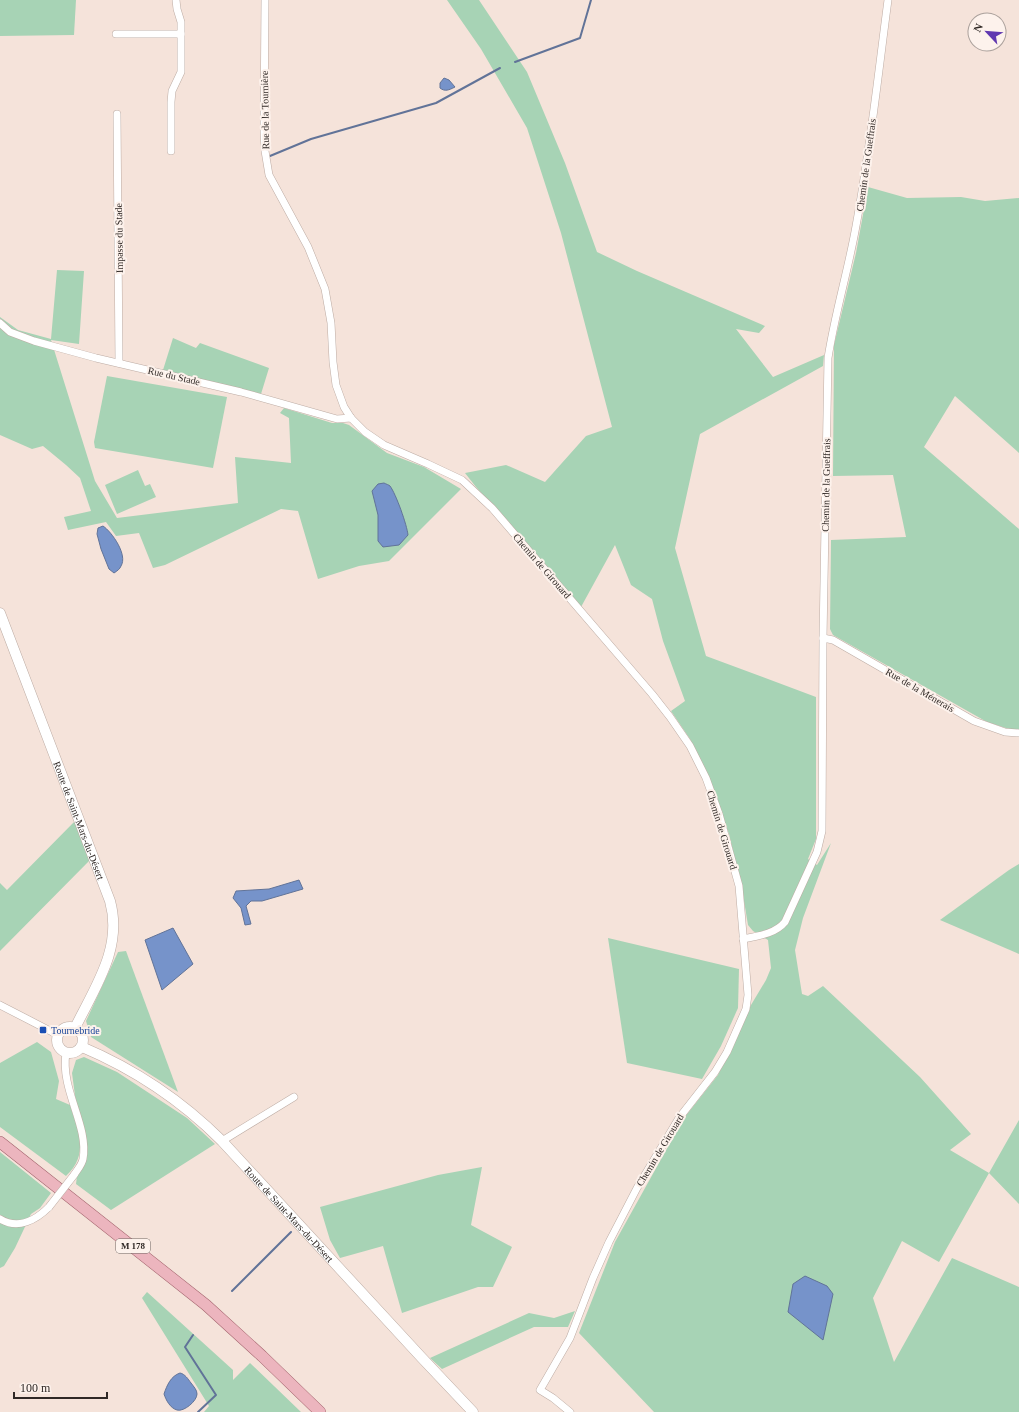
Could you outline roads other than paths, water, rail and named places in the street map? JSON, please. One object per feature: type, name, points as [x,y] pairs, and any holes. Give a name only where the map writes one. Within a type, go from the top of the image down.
[{"type":"main road","name":"Route de Saint-Mars-du-Désert","points":[[0,613],[114,912],[114,926],[110,954],[75,1028]]},
{"type":"main road","points":[[67,1027],[75,1028],[79,1030],[84,1038],[82,1047],[75,1053],[66,1053],[62,1050],[58,1043],[58,1035],[67,1027]]},
{"type":"main road","name":"Route de Saint-Mars-du-Désert","points":[[82,1047],[138,1076],[164,1092],[190,1111],[222,1141],[473,1412]]},
{"type":"main road","name":"M 178","points":[[0,1142],[206,1305],[320,1412]]},
{"type":"street","points":[[171,151],[172,91],[181,72],[181,22],[176,0]]},
{"type":"street","name":"Rue de la Tournière","points":[[265,0],[264,130],[265,151],[269,175],[313,257]]},
{"type":"street","name":"Chemin de la Gueffrais","points":[[743,939],[772,932],[785,922],[817,852],[822,831],[823,638],[828,358],[832,332],[856,229],[888,0]]},
{"type":"street","points":[[116,34],[181,34]]},
{"type":"street","name":"Impasse du Stade","points":[[117,114],[119,363]]},
{"type":"street","name":"Chemin de Girouard","points":[[313,257],[325,289],[329,307],[336,385],[344,407],[351,418],[366,432],[384,445],[445,471],[462,480],[471,488],[502,520],[652,694],[690,746],[706,778],[719,814],[739,886],[748,995],[746,1009],[727,1052],[715,1072],[679,1118],[637,1188],[609,1242],[593,1278],[570,1338],[540,1390],[553,1398],[570,1412]]},
{"type":"street","name":"Rue du Stade","points":[[0,323],[10,332],[34,341],[96,358],[241,392],[337,419],[351,418]]},
{"type":"street","name":"Rue de la Ménerais","points":[[823,638],[833,640],[974,721],[1005,732],[1019,733]]},
{"type":"street","points":[[0,1005],[58,1035]]},
{"type":"street","points":[[0,1219],[11,1223],[20,1224],[32,1220],[42,1214],[74,1175],[82,1160],[83,1141],[65,1075],[66,1053]]},
{"type":"street","points":[[222,1141],[294,1097]]},
{"type":"water","points":[[444,78],[449,80],[455,87],[447,90],[440,88],[440,83]]},
{"type":"water","points":[[384,483],[390,486],[395,496],[408,535],[399,545],[383,547],[378,541],[378,515],[372,491],[378,484]]},
{"type":"water","points":[[103,526],[111,533],[121,550],[123,561],[121,567],[114,573],[109,569],[97,534],[98,528]]},
{"type":"water","points":[[299,880],[303,889],[262,901],[251,901],[246,906],[251,924],[245,925],[241,908],[233,898],[236,891],[269,889]]},
{"type":"water","points":[[173,928],[193,964],[162,990],[145,940]]},
{"type":"water","points":[[805,1276],[827,1286],[833,1294],[823,1340],[788,1312],[793,1284]]},
{"type":"water","points":[[180,1373],[188,1378],[197,1394],[193,1403],[186,1408],[177,1410],[170,1406],[164,1394],[168,1384],[177,1374]]},
{"type":"waterway","points":[[515,62],[580,38],[591,0]]},
{"type":"waterway","points":[[270,156],[311,139],[436,103],[500,68]]},
{"type":"waterway","points":[[232,1291],[291,1232]]},
{"type":"waterway","points":[[193,1335],[185,1347],[216,1395],[198,1412]]},
{"type":"place","name":"Tournebride","points":[[43,1030]]}]
